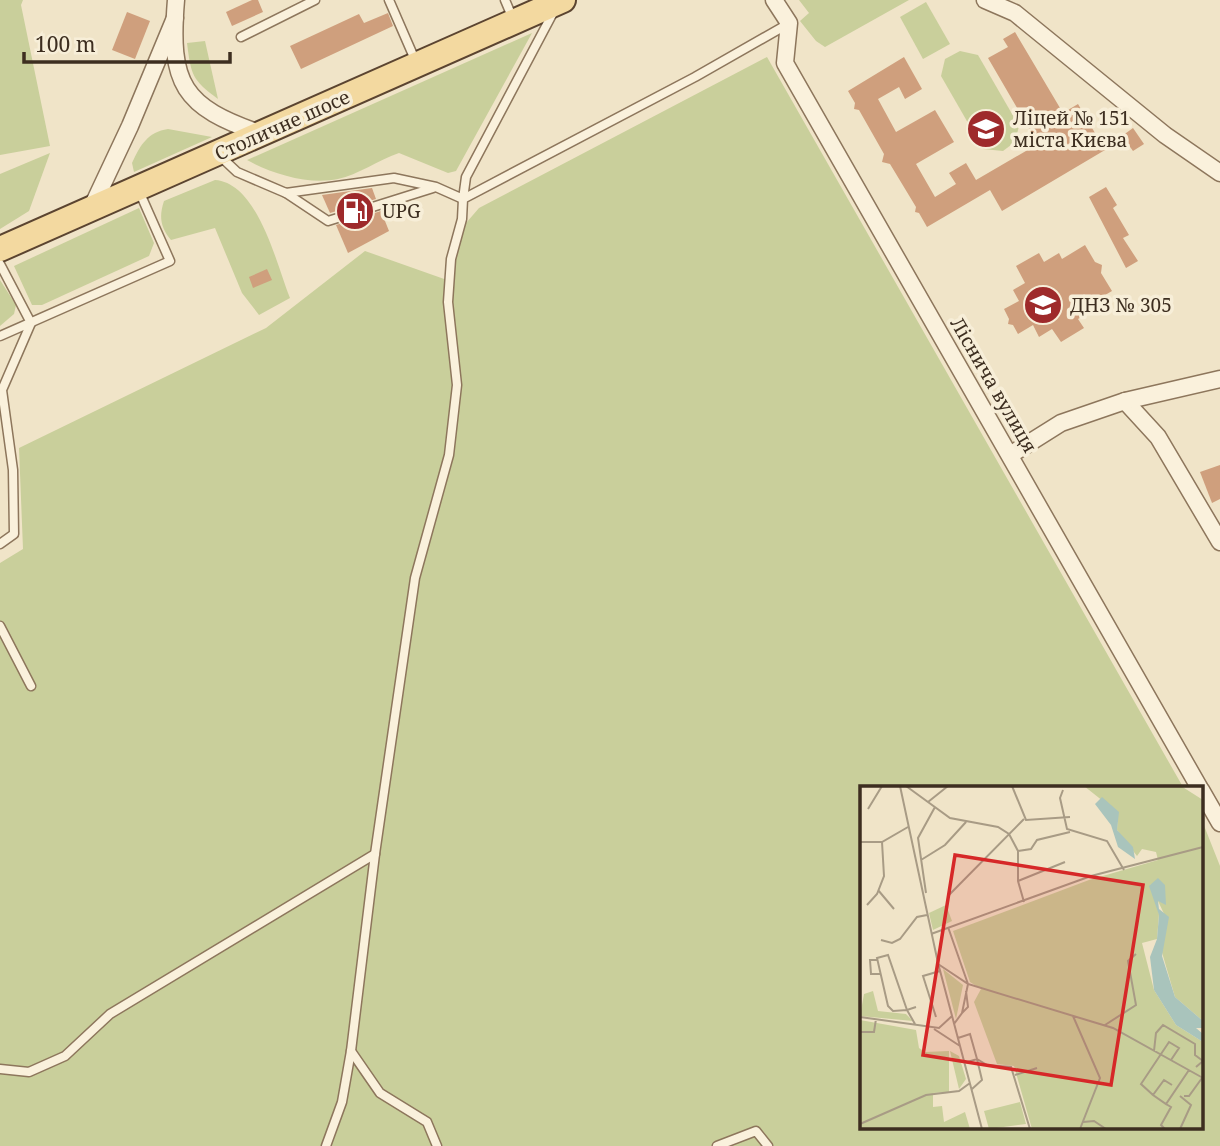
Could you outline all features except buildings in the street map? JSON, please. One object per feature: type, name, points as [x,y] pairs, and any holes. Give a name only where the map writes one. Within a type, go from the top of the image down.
[{"type":"main road","name":"Столичне шосе","points":[[0,249],[418,64],[510,11],[561,1]]},
{"type":"street","points":[[176,0],[174,18],[178,68],[187,93],[204,109],[262,134]]},
{"type":"street","points":[[774,0],[789,23]]},
{"type":"street","points":[[985,0],[1015,13],[1165,135],[1220,173]]},
{"type":"street","points":[[91,209],[130,127],[174,18]]},
{"type":"street","name":"Ліснича вулиця","points":[[789,23],[785,62],[1198,786]]},
{"type":"street","points":[[1010,455],[1061,423],[1125,401],[1220,379]]},
{"type":"street","points":[[1125,401],[1158,437],[1220,542]]},
{"type":"street","name":"Ліснича вулиця","points":[[1202,792],[1220,823]]},
{"type":"lane","points":[[241,37],[315,0]]},
{"type":"lane","points":[[389,0],[418,64]]},
{"type":"lane","points":[[326,1146],[342,1102],[351,1051],[374,854],[415,578],[449,455],[457,385],[448,302],[451,259],[462,219],[466,177],[561,1]]},
{"type":"lane","points":[[464,199],[671,90],[789,23]]},
{"type":"lane","points":[[217,153],[237,172],[286,193],[328,221],[436,187]]},
{"type":"lane","points":[[286,193],[394,178],[436,187],[464,199]]},
{"type":"lane","points":[[0,336],[170,261],[138,189]]},
{"type":"lane","points":[[0,264],[31,323]]},
{"type":"lane","points":[[0,544],[15,534],[13,470],[2,390],[31,323]]},
{"type":"lane","points":[[0,626],[31,686]]},
{"type":"lane","points":[[0,1069],[29,1072],[65,1056],[110,1014],[374,854]]},
{"type":"lane","points":[[351,1051],[380,1093],[428,1122],[437,1146]]},
{"type":"lane","points":[[717,1146],[756,1131],[768,1146]]},
{"type":"green space","points":[[0,0],[23,0],[21,5],[50,146],[0,155]]},
{"type":"green space","points":[[799,0],[909,0],[825,47],[816,41],[800,21],[809,13]]},
{"type":"green space","points":[[926,2],[950,44],[923,59],[900,17]]},
{"type":"green space","points":[[532,33],[456,171],[448,173],[399,153],[346,177],[315,181],[279,174],[247,160]]},
{"type":"green space","points":[[205,41],[218,99],[194,76],[190,63],[187,43]]},
{"type":"green space","points":[[960,51],[978,55],[1019,126],[1015,142],[1003,151],[983,149],[941,76],[945,59]]},
{"type":"green space","points":[[767,57],[1182,786],[860,786],[860,1128],[1202,1128],[1202,821],[1220,866],[1220,1146],[0,1146],[0,563],[23,549],[19,448],[266,328],[365,251],[447,280],[460,230],[479,208]]},
{"type":"green space","points":[[168,129],[212,137],[134,172],[132,163],[142,145],[150,136]]},
{"type":"green space","points":[[50,153],[29,211],[0,229],[0,174]]},
{"type":"green space","points":[[215,180],[230,184],[254,209],[290,298],[259,315],[242,293],[215,228],[171,240],[163,226],[161,212],[164,201]]},
{"type":"green space","points":[[139,208],[154,243],[149,256],[42,305],[32,305],[14,266]]},
{"type":"green space","points":[[0,280],[16,305],[14,314],[0,326]]},
{"type":"place","name":"Ліцей № 151 міста Києва","points":[[986,129]]},
{"type":"place","name":"UPG","points":[[355,211]]},
{"type":"place","name":"ДНЗ № 305","points":[[1043,305]]}]
